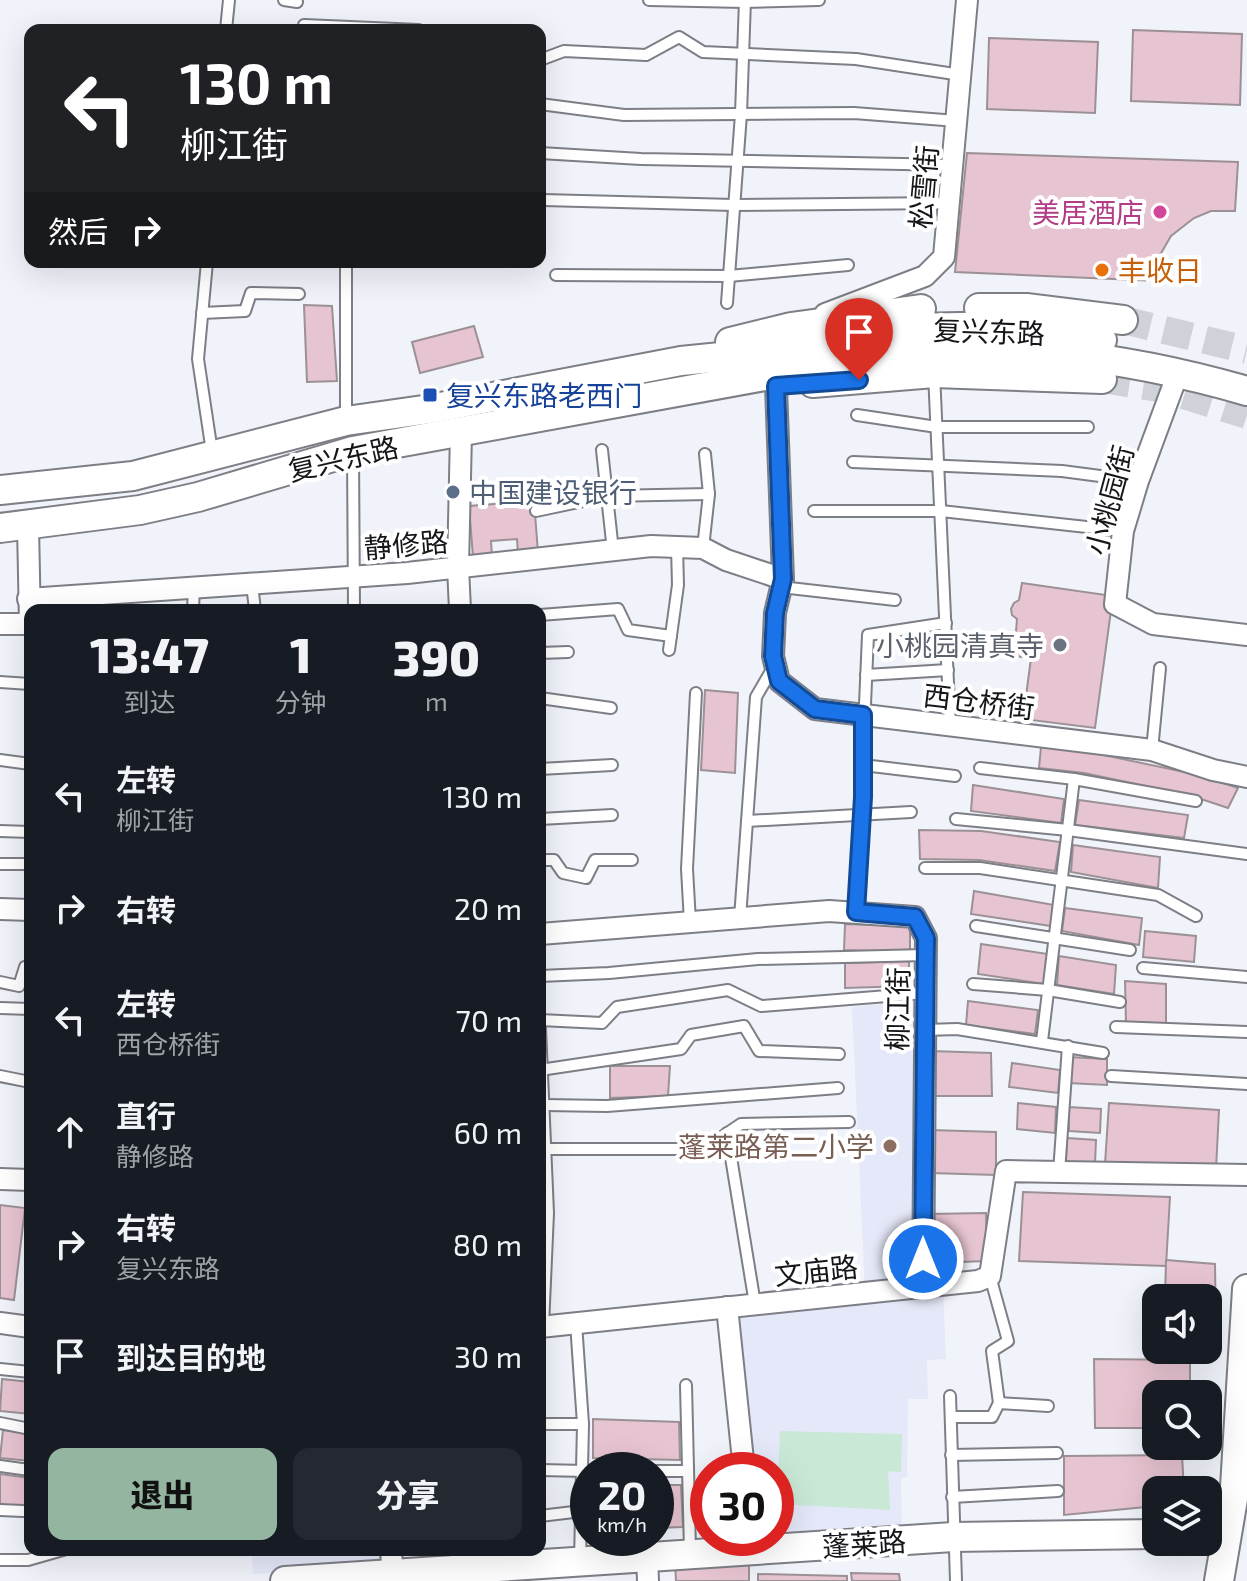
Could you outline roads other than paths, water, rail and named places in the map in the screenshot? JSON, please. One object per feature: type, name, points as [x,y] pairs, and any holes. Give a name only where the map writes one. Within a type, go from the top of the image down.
[{"type":"main road","name":"复兴东路","points":[[681,361],[735,340],[791,327],[908,309],[1026,308],[1123,320]]},
{"type":"main road","name":"复兴东路","points":[[0,490],[133,476],[346,421],[430,409],[681,361],[790,350],[910,328],[1010,326],[1107,341],[1247,372]]},
{"type":"main road","name":"复兴东路","points":[[0,528],[140,510],[198,497],[353,451],[927,349],[1014,349],[1114,359],[1247,391]]},
{"type":"main road","name":"复兴东路","points":[[688,391],[934,373],[1102,379]]},
{"type":"main road","points":[[1219,1581],[1235,1487],[1247,1289]]},
{"type":"main road","name":"蓬莱路","points":[[794,1543],[1142,1534]]},
{"type":"main road","name":"蓬莱路","points":[[285,1581],[392,1568],[580,1561],[648,1569],[690,1555]]},
{"type":"street","name":"松雪街","points":[[791,327],[925,276],[944,257],[967,0]]},
{"type":"street","name":"小桃园街","points":[[1178,373],[1123,531],[1115,604],[1153,624],[1247,635]]},
{"type":"street","points":[[775,665],[775,613],[782,583],[776,386]]},
{"type":"street","points":[[460,604],[461,433]]},
{"type":"street","points":[[28,526],[28,604]]},
{"type":"street","name":"静修路","points":[[28,599],[354,577],[651,546],[703,548],[782,583]]},
{"type":"street","points":[[0,624],[24,624]]},
{"type":"street","name":"西仓桥街","points":[[775,665],[779,681],[815,709],[1152,750],[1213,770],[1247,777]]},
{"type":"street","points":[[0,909],[24,910]]},
{"type":"street","name":"柳江街","points":[[546,934],[829,911],[915,917],[926,938],[923,1287]]},
{"type":"street","points":[[990,1276],[1006,1171],[1247,1175]]},
{"type":"street","points":[[0,1179],[24,1180]]},
{"type":"street","name":"文庙路","points":[[546,1327],[978,1281],[990,1276]]},
{"type":"street","points":[[727,1307],[742,1452]]},
{"type":"street","points":[[0,1323],[24,1326]]},
{"type":"lane","points":[[227,24],[229,0]]},
{"type":"lane","points":[[284,0],[297,2]]},
{"type":"lane","points":[[649,0],[819,0]]},
{"type":"lane","points":[[727,303],[741,114],[745,1]]},
{"type":"lane","points":[[546,58],[564,51],[646,55],[679,37],[703,52],[856,59],[961,75]]},
{"type":"lane","points":[[546,105],[624,115],[854,113],[957,121]]},
{"type":"lane","points":[[546,153],[641,159],[953,165]]},
{"type":"lane","points":[[546,200],[734,205],[949,203]]},
{"type":"lane","points":[[556,275],[729,276],[848,265]]},
{"type":"lane","points":[[206,268],[198,359],[212,454]]},
{"type":"lane","points":[[346,268],[346,421]]},
{"type":"lane","points":[[202,313],[245,311],[251,293],[299,294]]},
{"type":"lane","points":[[934,373],[950,727]]},
{"type":"lane","points":[[857,415],[937,427],[1088,427]]},
{"type":"lane","points":[[602,450],[613,551]]},
{"type":"lane","points":[[353,451],[354,604]]},
{"type":"lane","points":[[703,548],[709,494],[705,454]]},
{"type":"lane","points":[[853,462],[1062,471],[1138,481]]},
{"type":"lane","points":[[536,511],[607,496],[709,494]]},
{"type":"lane","points":[[814,511],[941,511],[1123,531]]},
{"type":"lane","points":[[669,650],[678,585],[677,547]]},
{"type":"lane","points":[[782,583],[895,600]]},
{"type":"lane","points":[[252,584],[254,604]]},
{"type":"lane","points":[[193,604],[194,587]]},
{"type":"lane","points":[[546,615],[618,609],[628,630],[671,636]]},
{"type":"lane","points":[[856,912],[868,635],[946,623]]},
{"type":"lane","points":[[546,653],[568,652]]},
{"type":"lane","points":[[740,918],[756,697],[775,665]]},
{"type":"lane","points":[[1152,750],[1160,668]]},
{"type":"lane","points":[[866,675],[948,670]]},
{"type":"lane","points":[[0,682],[24,684]]},
{"type":"lane","points":[[690,922],[687,869],[696,693]]},
{"type":"lane","points":[[546,699],[611,708]]},
{"type":"lane","points":[[0,760],[24,763]]},
{"type":"lane","points":[[546,769],[612,765]]},
{"type":"lane","points":[[863,765],[955,776]]},
{"type":"lane","points":[[980,768],[1074,779],[1196,801]]},
{"type":"lane","points":[[1042,1041],[1074,779]]},
{"type":"lane","points":[[747,821],[911,812]]},
{"type":"lane","points":[[546,819],[612,815]]},
{"type":"lane","points":[[956,819],[1068,830],[1247,854]]},
{"type":"lane","points":[[0,831],[24,832]]},
{"type":"lane","points":[[546,860],[554,860],[563,873],[586,878],[595,860],[632,860]]},
{"type":"lane","points":[[0,864],[24,864]]},
{"type":"lane","points":[[925,868],[980,868],[1158,895],[1196,916]]},
{"type":"lane","points":[[976,926],[1130,950]]},
{"type":"lane","points":[[546,976],[758,959],[926,955]]},
{"type":"lane","points":[[1143,968],[1247,977]]},
{"type":"lane","points":[[0,982],[19,986],[24,970]]},
{"type":"lane","points":[[973,984],[1048,990],[1120,1002]]},
{"type":"lane","points":[[546,1020],[602,1023],[617,1007],[728,990],[761,1006],[925,993]]},
{"type":"lane","points":[[0,1008],[24,1009]]},
{"type":"lane","points":[[546,1069],[681,1049],[691,1035],[744,1026],[759,1051],[839,1054]]},
{"type":"lane","points":[[1116,1027],[1247,1032]]},
{"type":"lane","points":[[925,1030],[957,1029],[1103,1053]]},
{"type":"lane","points":[[1059,1172],[1068,1046]]},
{"type":"lane","points":[[0,1076],[24,1081]]},
{"type":"lane","points":[[1111,1076],[1247,1084]]},
{"type":"lane","points":[[546,1105],[607,1106],[838,1088]]},
{"type":"lane","points":[[546,1149],[704,1149],[741,1124],[849,1122]]},
{"type":"lane","points":[[727,1133],[755,1304]]},
{"type":"lane","points":[[951,1417],[992,1417],[999,1403],[992,1351],[1008,1341],[990,1276]]},
{"type":"lane","points":[[576,1323],[584,1452]]},
{"type":"lane","points":[[0,1369],[24,1371]]},
{"type":"lane","points":[[686,1385],[690,1555]]},
{"type":"lane","points":[[950,1396],[956,1581]]},
{"type":"lane","points":[[999,1403],[1048,1406]]},
{"type":"lane","points":[[0,1423],[24,1428]]},
{"type":"lane","points":[[546,1424],[583,1424]]},
{"type":"lane","points":[[951,1455],[1057,1453]]},
{"type":"lane","points":[[0,1466],[24,1469]]},
{"type":"lane","points":[[546,1470],[570,1471]]},
{"type":"lane","points":[[674,1471],[688,1471]]},
{"type":"lane","points":[[952,1497],[1058,1491]]},
{"type":"lane","points":[[0,1510],[23,1511]]},
{"type":"lane","points":[[546,1515],[570,1512]]},
{"type":"lane","points":[[0,1560],[28,1560],[42,1556]]},
{"type":"lane","points":[[580,1556],[580,1561]]},
{"type":"tunnel","points":[[1123,320],[1247,350]]},
{"type":"tunnel","points":[[1102,379],[1165,389],[1247,415]]},
{"type":"place","name":"美居酒店","points":[[1160,212]]},
{"type":"place","name":"丰收日","points":[[1102,270]]},
{"type":"place","name":"复兴东路老西门","points":[[430,395]]},
{"type":"place","name":"中国建设银行","points":[[453,492]]},
{"type":"place","name":"小桃园清真寺","points":[[1060,645]]},
{"type":"place","name":"蓬莱路第二小学","points":[[890,1146]]}]
